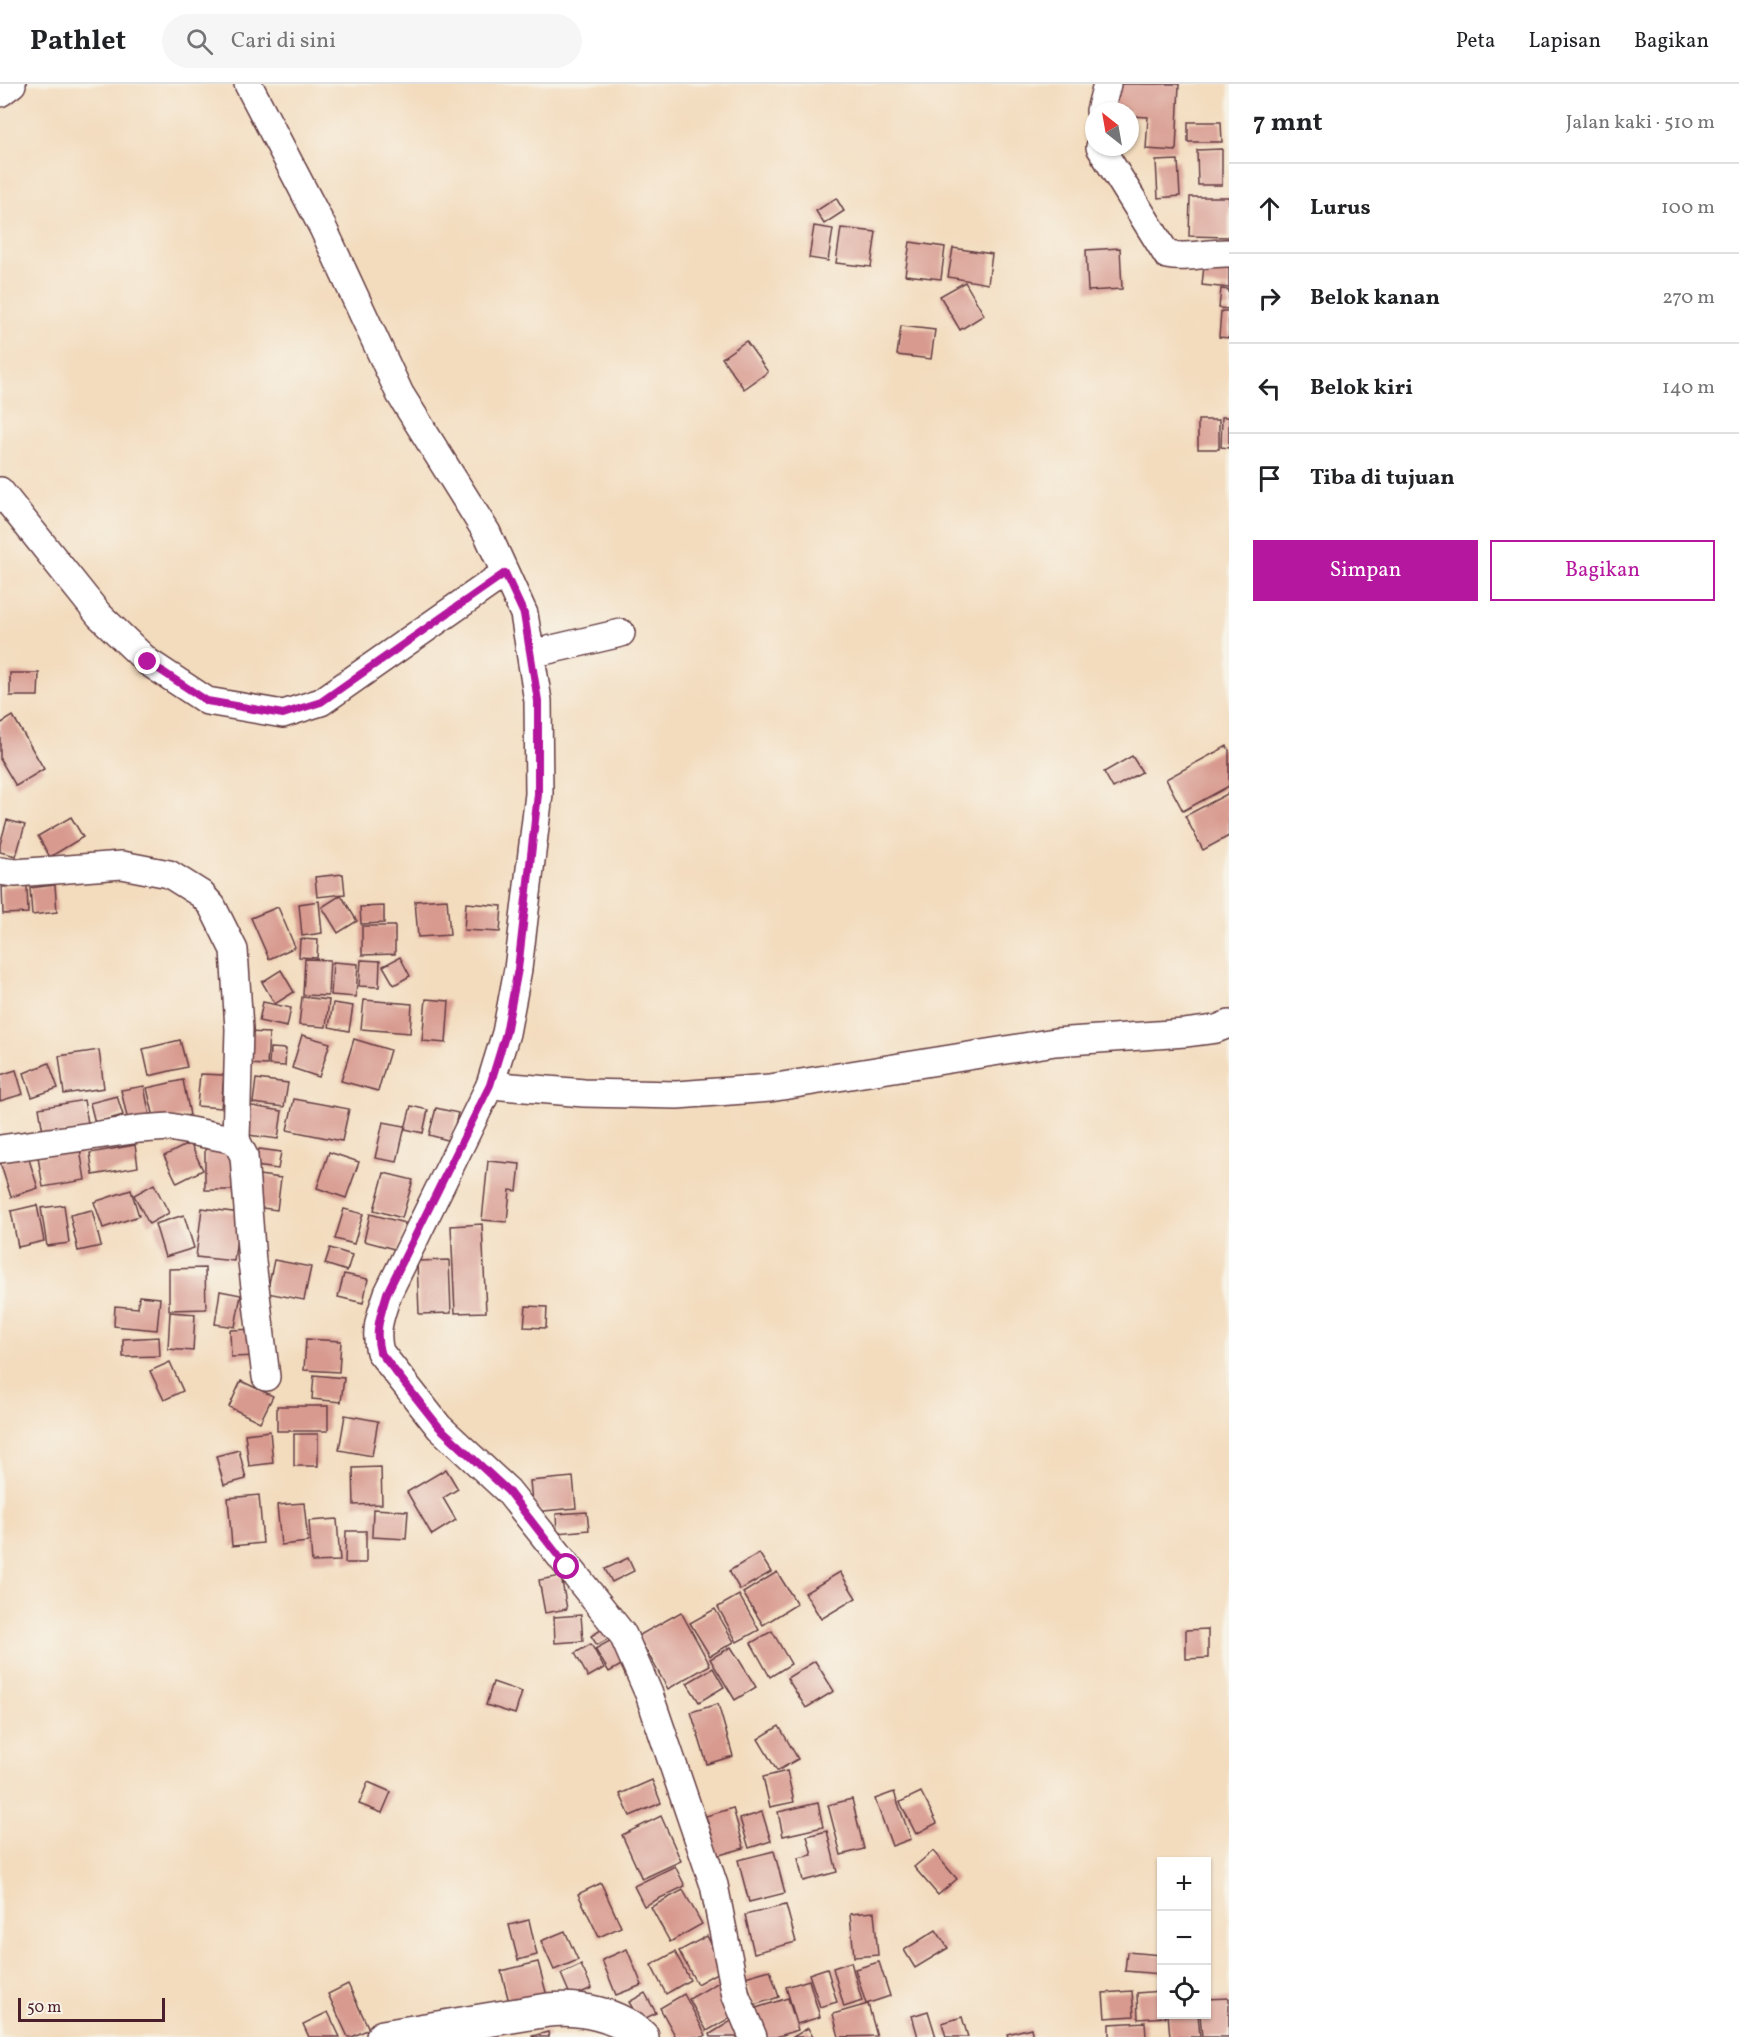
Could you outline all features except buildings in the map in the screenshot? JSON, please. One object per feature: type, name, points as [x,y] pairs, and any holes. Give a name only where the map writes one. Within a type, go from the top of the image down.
[{"type":"main road","points":[[383,2037],[572,2008],[618,2019],[642,2037]]},
{"type":"street","points":[[0,93],[12,84]]},
{"type":"street","points":[[248,84],[323,228],[399,394],[487,533],[524,614],[538,701],[537,805],[518,969],[506,1033],[490,1085],[387,1293],[379,1320],[377,1341],[380,1352],[433,1419],[456,1445],[508,1491],[623,1635],[649,1694],[714,1885],[736,1996],[753,2037]]},
{"type":"street","points":[[1103,102],[1107,84]]},
{"type":"street","points":[[1106,156],[1167,255],[1217,252],[1229,254]]},
{"type":"street","points":[[0,491],[99,615],[148,662],[207,701],[283,714],[321,702],[505,573]]},
{"type":"street","points":[[531,654],[621,633]]},
{"type":"street","points":[[0,871],[15,873],[122,864],[169,874],[201,894],[212,906],[234,951],[239,1029],[236,1140],[244,1156],[252,1262],[266,1377]]},
{"type":"street","points":[[490,1085],[584,1093],[677,1095],[770,1088],[1055,1042],[1185,1033],[1216,1029],[1229,1024]]},
{"type":"street","points":[[0,1149],[140,1129],[170,1127],[236,1140]]},
{"type":"route","points":[[148,662],[207,701],[283,714],[321,702],[505,573],[524,614],[538,701],[538,794],[527,904],[506,1033],[490,1085],[387,1293],[377,1328],[377,1341],[380,1352],[439,1427],[508,1491],[567,1567]]}]
